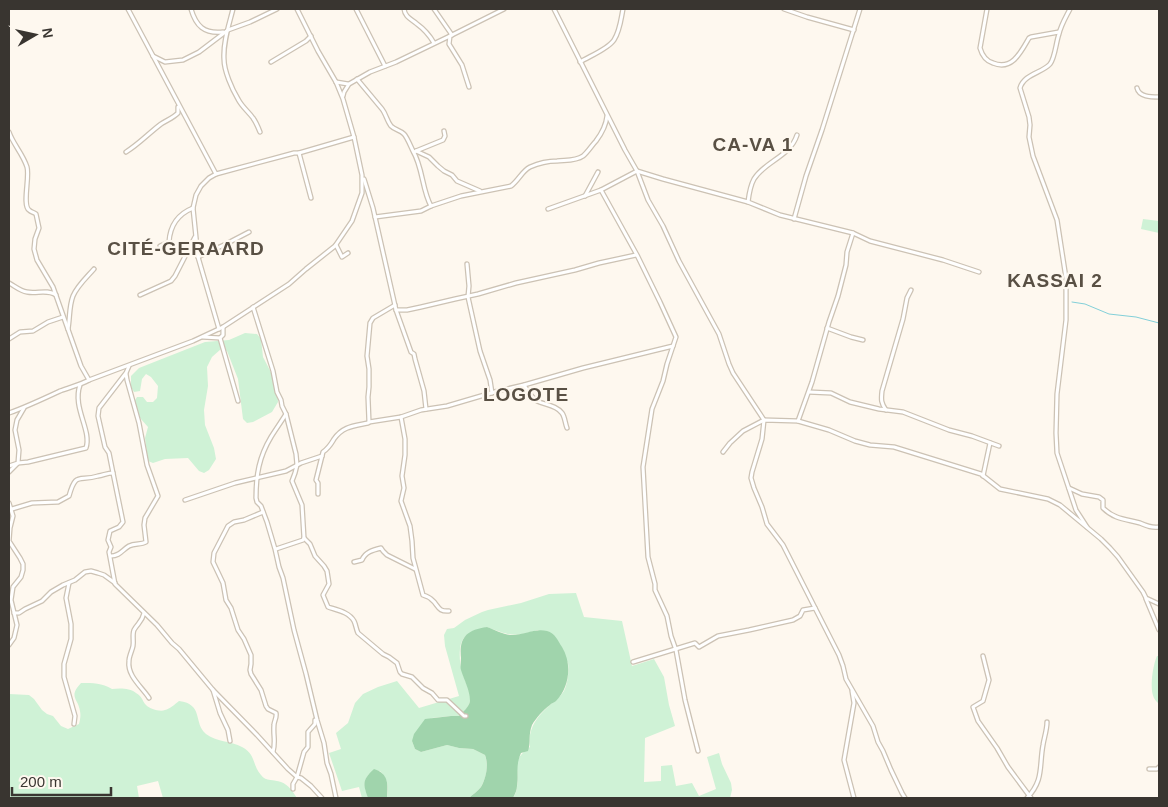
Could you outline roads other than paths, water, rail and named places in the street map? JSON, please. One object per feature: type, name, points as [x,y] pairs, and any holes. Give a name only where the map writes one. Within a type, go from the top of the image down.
[{"type":"street","points":[[128,9],[216,174]]},
{"type":"street","points":[[191,9],[195,20],[203,29],[214,33],[226,31],[250,22],[277,9]]},
{"type":"street","points":[[233,9],[226,31],[224,59],[227,75],[242,107],[252,116],[260,132]]},
{"type":"street","points":[[297,9],[336,82],[343,99],[362,175],[375,217],[396,310],[411,352],[414,354],[424,391],[426,409]]},
{"type":"street","points":[[356,9],[385,66]]},
{"type":"street","points":[[404,9],[405,14],[430,36],[434,43]]},
{"type":"street","points":[[434,9],[451,36],[449,44]]},
{"type":"street","points":[[343,99],[344,92],[349,84],[357,79],[451,36],[504,9]]},
{"type":"street","points":[[554,9],[637,170],[648,200],[719,334],[733,373],[764,420],[762,439],[752,478],[767,524],[783,545],[839,655],[845,676],[873,726],[878,742],[905,798]]},
{"type":"street","points":[[580,62],[609,46],[615,40],[623,9]]},
{"type":"street","points":[[784,9],[854,30]]},
{"type":"street","points":[[794,219],[860,9]]},
{"type":"street","points":[[987,9],[980,48],[982,54],[991,63],[1001,66],[1008,65],[1022,52],[1031,36],[1059,32]]},
{"type":"street","points":[[1070,9],[1059,32],[1049,64],[1030,75],[1020,88],[1029,117],[1030,137],[1035,162],[1057,220],[1066,278],[1066,320],[1057,394],[1057,453],[1076,510],[1087,528]]},
{"type":"street","points":[[152,56],[164,62],[183,60],[199,52],[226,31]]},
{"type":"street","points":[[271,62],[311,36]]},
{"type":"street","points":[[440,41],[449,44],[462,65],[469,87]]},
{"type":"street","points":[[357,79],[386,114],[390,125],[405,135],[415,151],[431,206]]},
{"type":"street","points":[[336,82],[349,84]]},
{"type":"street","points":[[1137,88],[1143,96],[1159,98]]},
{"type":"street","points":[[126,152],[161,124],[176,116],[178,104]]},
{"type":"street","points":[[375,217],[381,218],[421,211],[461,196],[511,186],[528,168],[538,164],[582,157],[599,136],[608,116]]},
{"type":"street","points":[[415,151],[443,140],[445,136],[444,131]]},
{"type":"street","points":[[9,132],[28,168],[25,201],[28,210],[36,214],[39,228],[34,249],[37,260],[53,287],[81,366],[89,380]]},
{"type":"street","points":[[748,202],[750,187],[754,178],[780,157],[791,146],[797,135]]},
{"type":"street","points":[[140,295],[171,281],[176,276],[195,236],[193,208],[196,195],[209,178],[216,174],[354,137]]},
{"type":"street","points":[[415,151],[430,156],[444,171],[480,192]]},
{"type":"street","points":[[298,153],[312,198]]},
{"type":"street","points":[[548,209],[601,190],[637,170],[662,179],[748,202],[794,219],[853,233],[870,240],[979,272]]},
{"type":"street","points":[[584,196],[598,172]]},
{"type":"street","points":[[9,414],[62,390],[80,385],[202,337],[221,328],[289,284],[336,245],[352,221],[359,205],[362,193],[362,175]]},
{"type":"street","points":[[601,190],[637,255],[676,337],[663,382],[652,409],[643,467],[648,557],[655,590],[667,616],[676,650],[685,700],[698,751]]},
{"type":"street","points":[[160,246],[169,242],[172,229],[180,215],[193,208]]},
{"type":"street","points":[[198,257],[249,232]]},
{"type":"street","points":[[798,421],[809,392],[844,276],[853,233]]},
{"type":"street","points":[[195,236],[198,257],[223,335],[220,338],[238,401]]},
{"type":"street","points":[[336,245],[342,256],[348,254]]},
{"type":"street","points":[[396,310],[421,308],[516,283],[575,270],[599,262],[637,255]]},
{"type":"street","points":[[467,264],[468,297],[480,351],[492,392]]},
{"type":"street","points":[[68,329],[74,295],[94,270]]},
{"type":"street","points":[[9,283],[26,292],[51,292],[56,296]]},
{"type":"street","points":[[886,410],[882,404],[882,391],[903,320],[907,298],[911,290]]},
{"type":"street","points":[[369,422],[370,369],[367,356],[370,323],[373,318],[395,305]]},
{"type":"street","points":[[253,307],[273,371],[277,392],[286,414],[296,454],[296,473],[292,482],[302,505],[304,538],[327,571],[329,584],[323,595],[328,607],[347,613],[354,620],[358,633],[397,663],[402,674],[412,676],[438,700],[448,700],[466,716]]},
{"type":"street","points":[[9,339],[20,332],[33,331],[48,322],[63,317]]},
{"type":"street","points":[[827,328],[864,340]]},
{"type":"street","points":[[202,337],[220,338]]},
{"type":"street","points":[[318,494],[318,483],[316,480],[322,456],[344,428],[447,406],[492,392],[524,386],[583,368],[673,346]]},
{"type":"street","points":[[115,584],[109,552],[111,548],[108,540],[110,531],[119,527],[123,522],[122,512],[114,473],[98,416],[99,408],[126,373],[129,365]]},
{"type":"street","points":[[111,556],[121,553],[131,545],[144,544],[146,542],[145,518],[158,496],[147,466],[126,380],[126,373]]},
{"type":"street","points":[[9,466],[86,448],[88,443],[78,398],[80,385]]},
{"type":"street","points":[[524,386],[536,400],[549,404],[560,411],[564,416],[567,428]]},
{"type":"street","points":[[809,392],[831,393],[850,402],[886,410],[896,410],[999,446]]},
{"type":"street","points":[[9,472],[18,463],[19,450],[15,430],[25,407]]},
{"type":"street","points":[[286,414],[270,439],[260,460],[256,498],[276,549],[336,798]]},
{"type":"street","points":[[401,417],[405,439],[402,476],[404,488],[401,501],[410,526],[413,558],[423,595],[433,600],[441,610],[449,611]]},
{"type":"street","points":[[723,452],[743,431],[764,420],[798,421],[870,445],[894,447],[983,476],[1000,489],[1048,499],[1060,505],[1101,539],[1118,557],[1143,592],[1159,630]]},
{"type":"street","points":[[983,476],[990,443]]},
{"type":"street","points":[[185,500],[235,483],[286,471],[322,456]]},
{"type":"street","points":[[12,509],[32,503],[58,502],[69,496],[72,484],[77,479],[114,473]]},
{"type":"street","points":[[1069,488],[1082,494],[1099,497],[1103,500],[1103,508],[1114,516],[1159,528]]},
{"type":"street","points":[[9,503],[13,516],[9,541],[23,564],[21,577],[13,587],[11,600],[17,625],[14,638],[9,645]]},
{"type":"street","points":[[263,512],[228,526],[214,553],[213,562],[223,583],[226,600],[231,608],[238,630],[251,655],[251,674],[261,690],[266,706],[276,713],[277,716],[274,725],[275,744],[273,752]]},
{"type":"street","points":[[276,549],[299,542],[304,538]]},
{"type":"street","points":[[354,562],[362,560],[363,556],[368,552],[381,548],[387,555],[416,569]]},
{"type":"street","points":[[14,612],[19,613],[42,601],[52,592],[85,572],[104,575],[126,596],[133,600],[157,625],[213,690],[288,769],[311,786],[322,798]]},
{"type":"street","points":[[69,583],[66,598],[71,624],[71,638],[65,658],[64,677],[75,716],[74,724]]},
{"type":"street","points":[[1146,598],[1159,604]]},
{"type":"street","points":[[633,662],[695,643],[699,647],[718,636],[793,620],[800,616],[803,610],[814,608]]},
{"type":"street","points":[[144,612],[142,620],[135,630],[134,643],[128,662],[131,674],[149,698]]},
{"type":"street","points":[[983,656],[989,680],[983,701],[973,707],[978,721],[1029,798],[1041,773],[1047,722]]},
{"type":"street","points":[[852,688],[854,703],[844,760],[854,798]]},
{"type":"street","points":[[213,690],[220,713],[228,730],[230,741]]},
{"type":"street","points":[[293,789],[304,752],[308,747],[308,732],[315,724],[316,717]]},
{"type":"street","points":[[1149,769],[1157,769],[1159,767]]},
{"type":"waterway","points":[[1072,302],[1085,304],[1109,314],[1136,317],[1159,323]]},
{"type":"district","name":"CA-VA 1","points":[[753,144]]},
{"type":"district","name":"CITÉ-GERAARD","points":[[186,248]]},
{"type":"district","name":"KASSAI 2","points":[[1055,280]]},
{"type":"district","name":"LOGOTE","points":[[526,394]]}]
